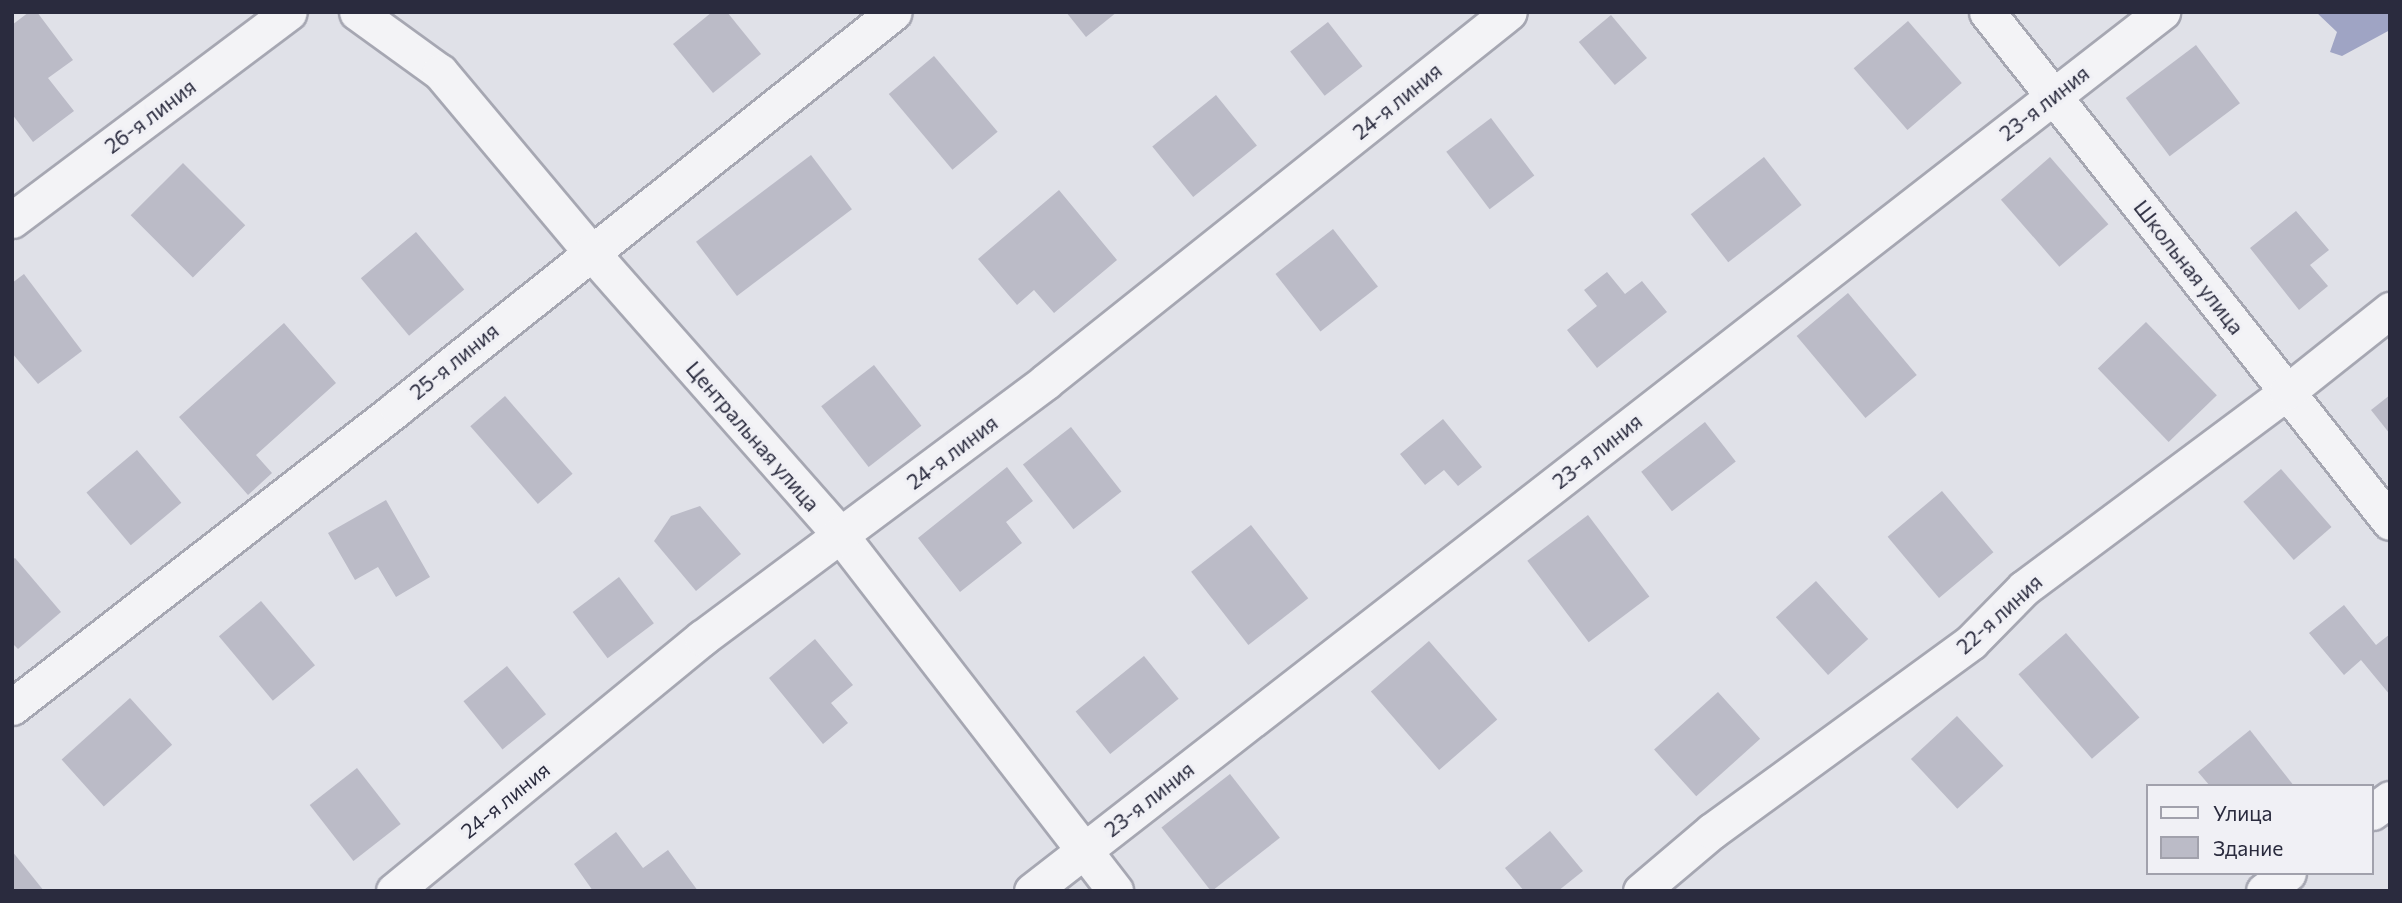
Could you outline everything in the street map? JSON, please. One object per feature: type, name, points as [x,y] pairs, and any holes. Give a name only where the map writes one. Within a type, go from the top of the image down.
[{"type":"street","name":"26-я линия","points":[[12,220],[289,12]]},
{"type":"street","name":"Центральная улица","points":[[357,12],[440,72],[591,251],[841,536],[1115,891]]},
{"type":"street","name":"25-я линия","points":[[12,707],[397,408],[894,12]]},
{"type":"street","name":"24-я линия","points":[[394,891],[702,638],[1045,382],[1509,12]]},
{"type":"street","name":"Школьная улица","points":[[1987,12],[2390,522]]},
{"type":"street","name":"23-я линия","points":[[1032,891],[2162,12]]},
{"type":"street","name":"22-я линия","points":[[1640,891],[1712,831],[1971,642],[2024,588],[2287,392],[2390,310]]},
{"type":"street","points":[[2374,811],[2390,799]]},
{"type":"street","points":[[2264,891],[2285,875]]},
{"type":"water","points":[[2316,12],[2390,12],[2390,30],[2342,56],[2330,52],[2337,32]]},
{"type":"building","points":[[29,12],[37,12],[73,60],[48,78],[74,111],[33,142],[12,114],[12,25]]},
{"type":"building","points":[[712,12],[727,12],[761,54],[713,93],[673,44]]},
{"type":"building","points":[[1066,12],[1117,12],[1086,37]]},
{"type":"building","points":[[1611,15],[1647,58],[1615,85],[1579,42]]},
{"type":"building","points":[[1908,21],[1962,83],[1907,130],[1854,68]]},
{"type":"building","points":[[1328,22],[1362,66],[1325,96],[1290,52]]},
{"type":"building","points":[[2196,45],[2240,103],[2170,156],[2126,98]]},
{"type":"building","points":[[934,56],[998,132],[952,170],[889,94]]},
{"type":"building","points":[[1216,95],[1257,146],[1193,197],[1152,147]]},
{"type":"building","points":[[1491,118],[1534,176],[1490,209],[1446,152]]},
{"type":"building","points":[[811,155],[852,209],[737,296],[696,242]]},
{"type":"building","points":[[1764,157],[1802,205],[1728,262],[1691,214]]},
{"type":"building","points":[[2050,157],[2108,224],[2059,267],[2001,200]]},
{"type":"building","points":[[183,163],[245,225],[193,278],[131,215]]},
{"type":"building","points":[[1059,190],[1117,260],[1054,313],[1034,290],[1017,305],[978,259]]},
{"type":"building","points":[[2296,211],[2329,250],[2310,265],[2328,286],[2299,310],[2250,248]]},
{"type":"building","points":[[1333,229],[1378,287],[1320,331],[1275,274]]},
{"type":"building","points":[[416,232],[464,289],[409,336],[361,278]]},
{"type":"building","points":[[1607,272],[1625,294],[1642,281],[1667,312],[1597,368],[1567,330],[1597,306],[1584,290]]},
{"type":"building","points":[[24,274],[82,351],[38,384],[12,353],[12,283]]},
{"type":"building","points":[[1848,293],[1917,375],[1865,418],[1797,336]]},
{"type":"building","points":[[2146,322],[2217,395],[2169,442],[2098,369]]},
{"type":"building","points":[[284,323],[336,383],[256,455],[272,473],[248,495],[179,417]]},
{"type":"building","points":[[874,365],[921,426],[869,467],[821,406]]},
{"type":"building","points":[[2390,395],[2390,434],[2371,410]]},
{"type":"building","points":[[505,396],[573,474],[538,504],[470,426]]},
{"type":"building","points":[[1443,419],[1482,467],[1458,486],[1444,470],[1425,485],[1400,454]]},
{"type":"building","points":[[1705,422],[1736,461],[1672,511],[1641,472]]},
{"type":"building","points":[[1071,427],[1121,492],[1073,529],[1023,465]]},
{"type":"building","points":[[137,450],[181,503],[131,545],[86,492]]},
{"type":"building","points":[[1007,467],[1033,501],[1006,522],[1022,543],[960,592],[918,538]]},
{"type":"building","points":[[2281,469],[2332,527],[2294,560],[2243,502]]},
{"type":"building","points":[[1942,491],[1993,552],[1939,598],[1888,537]]},
{"type":"building","points":[[386,500],[430,577],[396,597],[378,567],[355,580],[328,533]]},
{"type":"building","points":[[700,506],[741,554],[696,591],[654,541],[671,516]]},
{"type":"building","points":[[1588,515],[1649,596],[1589,642],[1527,561]]},
{"type":"building","points":[[1251,525],[1308,598],[1248,645],[1191,572]]},
{"type":"building","points":[[15,558],[61,612],[18,649],[12,643],[12,560]]},
{"type":"building","points":[[619,577],[654,623],[608,658],[573,612]]},
{"type":"building","points":[[1816,581],[1868,639],[1828,675],[1776,617]]},
{"type":"building","points":[[261,601],[315,665],[273,701],[219,636]]},
{"type":"building","points":[[2344,605],[2376,645],[2390,634],[2390,695],[2361,660],[2344,675],[2309,633]]},
{"type":"building","points":[[2066,633],[2139,718],[2092,759],[2018,674]]},
{"type":"building","points":[[815,639],[853,685],[831,703],[848,723],[823,744],[769,678]]},
{"type":"building","points":[[1429,641],[1497,719],[1439,770],[1371,692]]},
{"type":"building","points":[[1144,656],[1179,699],[1110,754],[1076,711]]},
{"type":"building","points":[[507,666],[546,714],[502,749],[463,701]]},
{"type":"building","points":[[1718,692],[1760,739],[1696,796],[1654,750]]},
{"type":"building","points":[[130,698],[172,745],[104,806],[62,760]]},
{"type":"building","points":[[1957,716],[2003,766],[1957,809],[1911,759]]},
{"type":"building","points":[[2250,730],[2292,784],[2208,784],[2198,772]]},
{"type":"building","points":[[357,768],[401,824],[353,861],[310,805]]},
{"type":"building","points":[[1230,774],[1280,838],[1211,891],[1161,828]]},
{"type":"building","points":[[1550,831],[1583,871],[1558,891],[1524,891],[1505,868]]},
{"type":"building","points":[[616,832],[643,868],[668,850],[698,891],[593,891],[574,864]]},
{"type":"building","points":[[12,851],[44,891],[12,891]]}]
